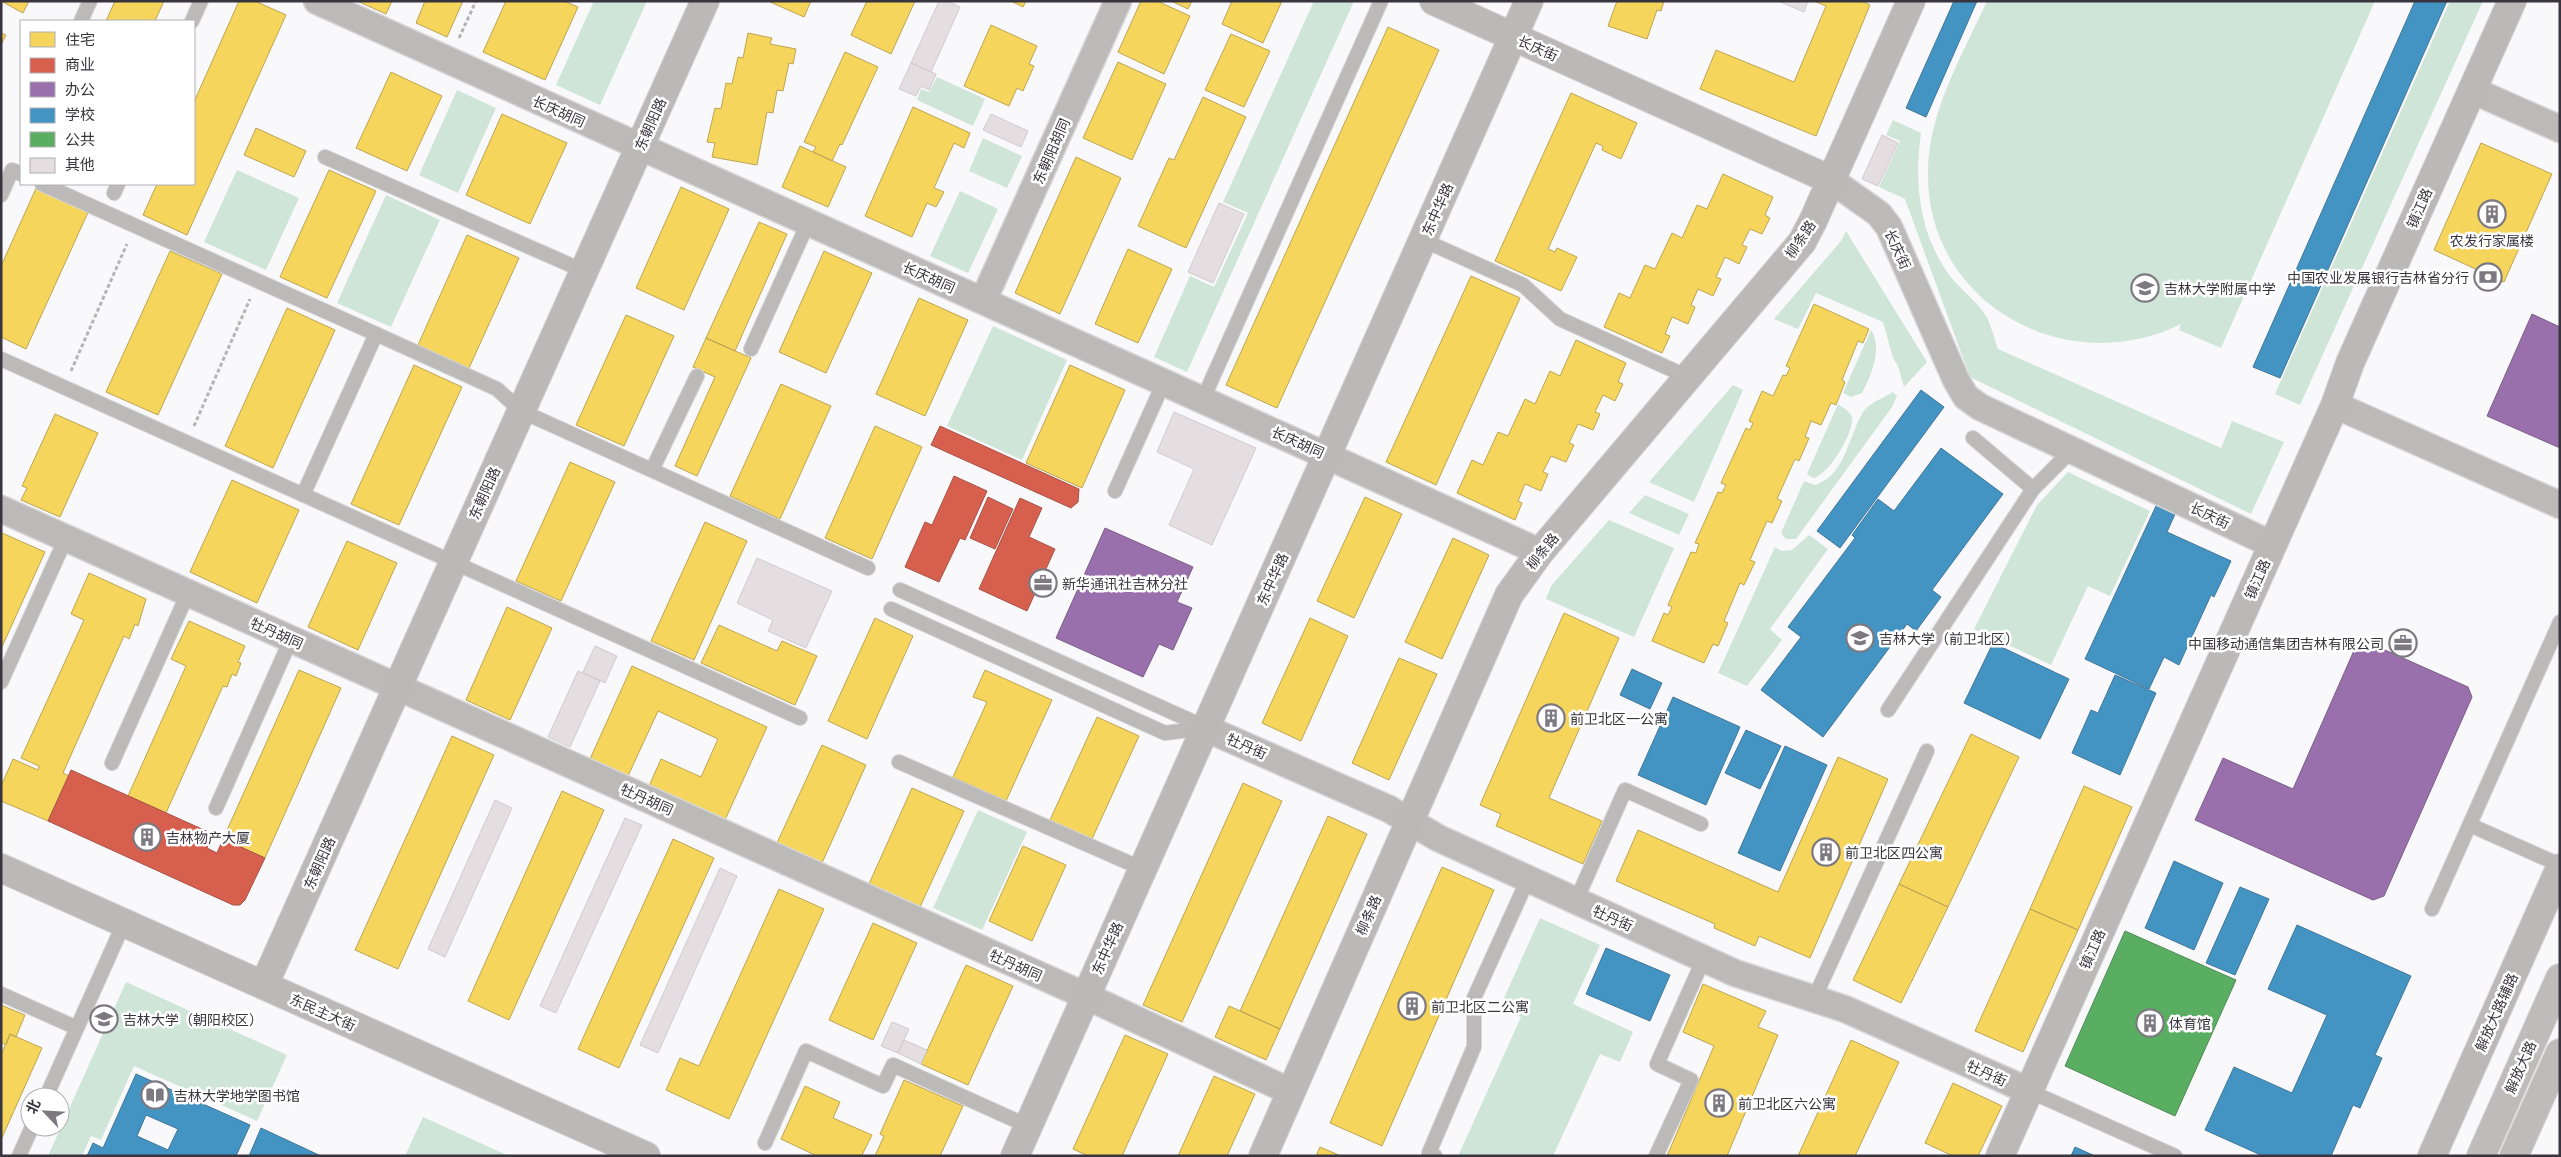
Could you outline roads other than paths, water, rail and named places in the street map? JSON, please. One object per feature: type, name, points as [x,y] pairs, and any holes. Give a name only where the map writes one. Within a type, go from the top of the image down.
[{"type":"main road","name":"解放大路","points":[[2481,1156],[2560,978]]},
{"type":"main road","points":[[2514,1156],[2560,1053]]},
{"type":"street","name":"长庆胡同","points":[[317,1],[639,148],[1540,552]]},
{"type":"street","name":"东朝阳路","points":[[264,985],[705,1]]},
{"type":"street","name":"东朝阳胡同","points":[[983,301],[1118,1]]},
{"type":"street","name":"长庆街","points":[[1434,1],[1831,180],[1879,214],[1889,228],[1956,380],[1966,397],[1980,407],[2273,545]]},
{"type":"street","name":"东中华路","points":[[1015,1156],[1529,1]]},
{"type":"street","name":"柳条路","points":[[1263,1156],[1509,595],[1540,552],[1802,242],[1911,1]]},
{"type":"street","name":"镇江路","points":[[2000,1156],[2273,545],[2335,405],[2354,355],[2512,1]]},
{"type":"street","points":[[2472,90],[2560,129]]},
{"type":"street","points":[[2335,405],[2560,505]]},
{"type":"street","name":"牡丹胡同","points":[[1,509],[1086,996],[1291,1092]]},
{"type":"street","name":"牡丹街","points":[[1205,728],[1389,809],[1438,838],[1735,973],[1845,1009],[2028,1091]]},
{"type":"street","name":"解放大路辅路","points":[[2432,1156],[2560,867]]},
{"type":"street","name":"东民主大街","points":[[1,868],[646,1156]]},
{"type":"lane","points":[[82,20],[90,1]]},
{"type":"lane","points":[[192,20],[201,1]]},
{"type":"lane","points":[[1202,399],[1381,1]]},
{"type":"lane","points":[[325,157],[584,271]]},
{"type":"lane","points":[[1,195],[12,170],[20,174]]},
{"type":"lane","points":[[44,185],[497,389],[521,411],[868,568]]},
{"type":"lane","points":[[751,349],[808,223]]},
{"type":"lane","points":[[1423,240],[1523,285],[1560,319],[1688,377]]},
{"type":"lane","points":[[303,495],[376,334]]},
{"type":"lane","points":[[1,359],[800,718]]},
{"type":"lane","points":[[652,470],[697,376]]},
{"type":"lane","points":[[1115,491],[1164,382]]},
{"type":"lane","points":[[1973,438],[2033,489]]},
{"type":"lane","points":[[1888,710],[2033,489],[2072,450]]},
{"type":"lane","points":[[1,682],[66,538]]},
{"type":"lane","points":[[900,590],[1205,728]]},
{"type":"lane","points":[[112,763],[188,593]]},
{"type":"lane","points":[[891,609],[1165,733],[1205,728]]},
{"type":"lane","points":[[2432,910],[2560,622]]},
{"type":"lane","points":[[216,808],[291,639]]},
{"type":"lane","points":[[1814,999],[1927,751]]},
{"type":"lane","points":[[900,762],[1142,869]]},
{"type":"lane","points":[[1576,901],[1625,790],[1701,824]]},
{"type":"lane","points":[[2470,825],[2560,867]]},
{"type":"lane","points":[[1435,1156],[1429,1153],[1474,1047],[1474,998],[1528,879]]},
{"type":"lane","points":[[50,1087],[124,923]]},
{"type":"lane","points":[[1656,1156],[1691,1080],[1657,1064],[1704,958]]},
{"type":"lane","points":[[1,994],[77,1028]]},
{"type":"lane","points":[[765,1143],[806,1051],[883,1086],[893,1065],[1028,1126]]},
{"type":"lane","points":[[2028,1091],[2175,1156]]},
{"type":"lane","points":[[19,1156],[28,1137]]},
{"type":"place","name":"农发行家属楼","points":[[2492,214]]},
{"type":"place","name":"中国农业发展银行吉林省分行","points":[[2488,277]]},
{"type":"place","name":"吉林大学附属中学","points":[[2145,288]]},
{"type":"place","name":"新华通讯社吉林分社","points":[[1043,583]]},
{"type":"place","name":"吉林大学（前卫北区）","points":[[1860,638]]},
{"type":"place","name":"中国移动通信集团吉林有限公司","points":[[2403,643]]},
{"type":"place","name":"前卫北区一公寓","points":[[1551,718]]},
{"type":"place","name":"吉林物产大厦","points":[[147,837]]},
{"type":"place","name":"前卫北区四公寓","points":[[1826,852]]},
{"type":"place","name":"前卫北区二公寓","points":[[1412,1006]]},
{"type":"place","name":"吉林大学（朝阳校区）","points":[[104,1019]]},
{"type":"place","name":"体育馆","points":[[2150,1023]]},
{"type":"place","name":"吉林大学地学图书馆","points":[[155,1095]]},
{"type":"place","name":"前卫北区六公寓","points":[[1719,1103]]}]
